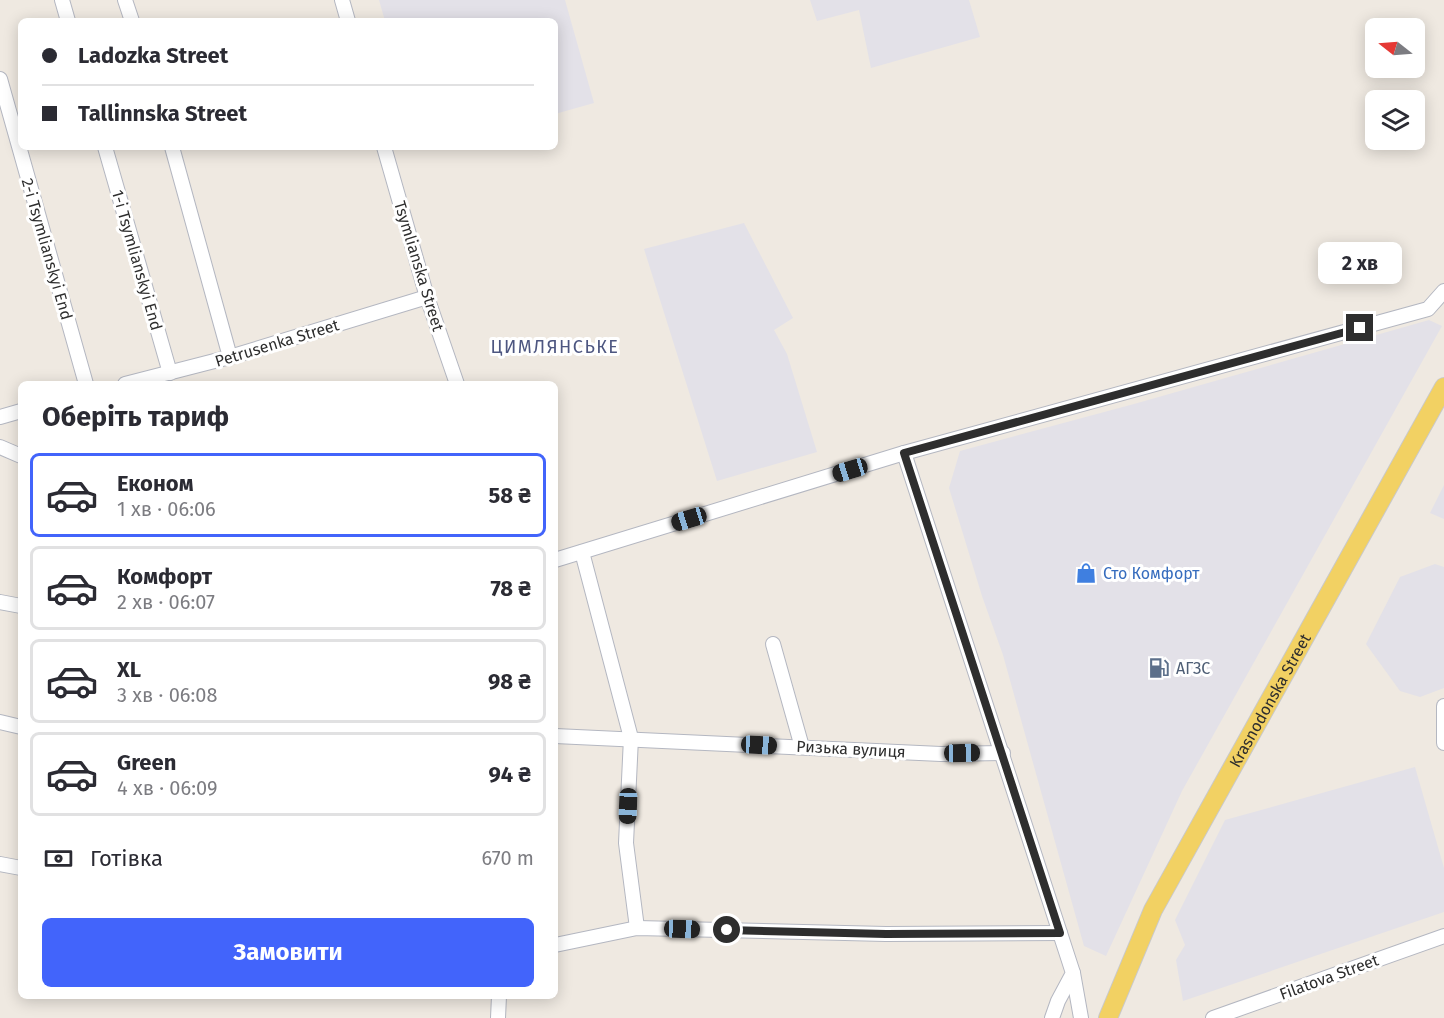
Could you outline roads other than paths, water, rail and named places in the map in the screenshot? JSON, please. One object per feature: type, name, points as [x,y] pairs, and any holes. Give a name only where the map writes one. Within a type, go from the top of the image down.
[{"type":"main road","name":"Krasnodonska Street","points":[[1108,1018],[1153,910],[1444,387]]},
{"type":"street","points":[[62,0],[67,18]]},
{"type":"street","points":[[125,0],[131,18]]},
{"type":"street","points":[[342,0],[347,18]]},
{"type":"street","name":"2-i Tsymlianskyi End","points":[[0,79],[18,143]]},
{"type":"street","name":"2-i Tsymlianskyi End","points":[[20,150],[85,381]]},
{"type":"street","name":"1-i Tsymlianskyi End","points":[[106,150],[170,373]]},
{"type":"street","points":[[173,150],[230,357]]},
{"type":"street","name":"Tsymlianska Street","points":[[385,150],[427,297],[456,381]]},
{"type":"street","points":[[558,559],[904,453],[1428,309],[1444,291]]},
{"type":"street","name":"Petrusenka Street","points":[[137,381],[230,357],[427,297]]},
{"type":"street","points":[[0,417],[18,412]]},
{"type":"street","points":[[0,447],[18,455]]},
{"type":"street","points":[[904,453],[1073,973],[1082,1018]]},
{"type":"street","points":[[582,552],[631,738],[626,843],[637,928]]},
{"type":"street","points":[[0,602],[18,605]]},
{"type":"street","points":[[773,644],[802,747]]},
{"type":"street","points":[[1444,706],[1444,743]]},
{"type":"street","points":[[0,722],[18,726]]},
{"type":"street","name":"Ризька вулиця","points":[[558,736],[941,754],[1003,753]]},
{"type":"street","points":[[0,864],[18,867]]},
{"type":"street","points":[[558,944],[637,928],[886,934],[1060,933]]},
{"type":"street","name":"Filatova Street","points":[[1213,1018],[1444,936]]},
{"type":"street","points":[[1052,1018],[1073,973]]},
{"type":"street","points":[[498,1018],[499,999]]},
{"type":"place","name":"Сто Комфорт","points":[[1086,573]]},
{"type":"place","name":"АГЗС","points":[[1159,668]]},
{"type":"district","name":"ЦИМЛЯНСЬКЕ","points":[[555,347]]}]
